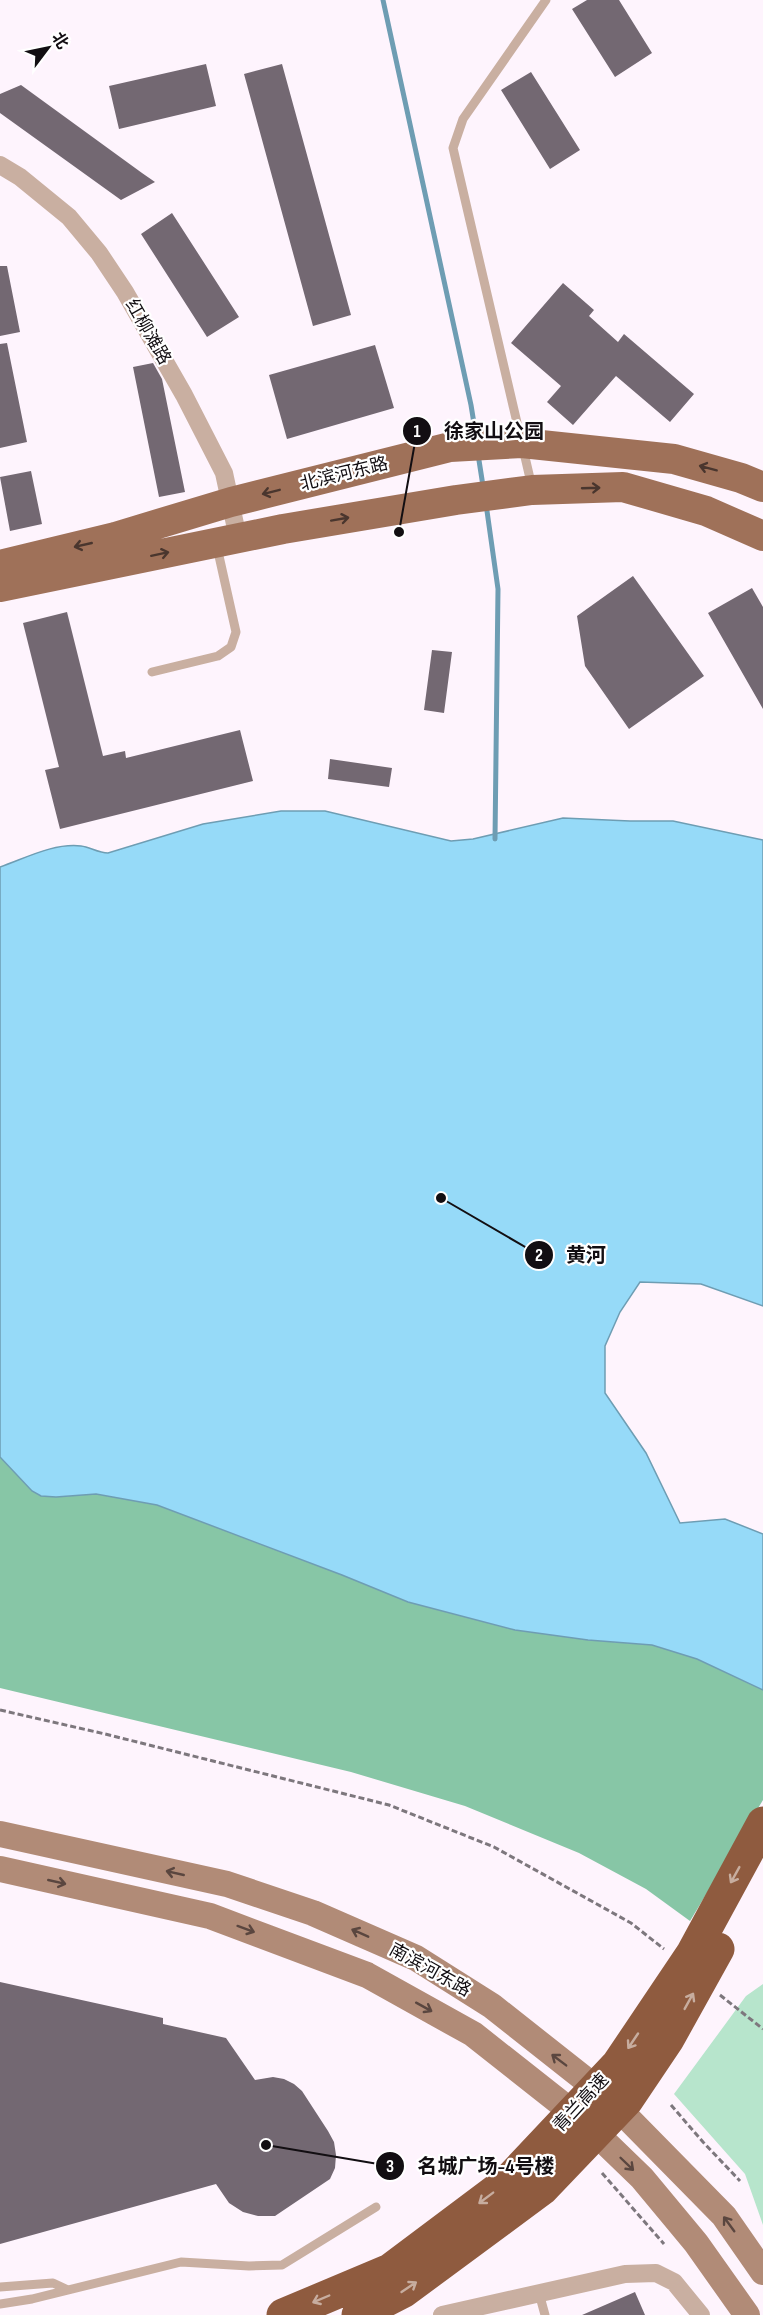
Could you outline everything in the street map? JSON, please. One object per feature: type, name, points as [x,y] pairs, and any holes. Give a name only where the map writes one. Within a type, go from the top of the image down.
[{"type":"highway","name":"青兰高速","points":[[283,2315],[390,2270],[506,2183],[618,2064],[692,1954],[763,1823]]},
{"type":"highway","name":"青兰高速","points":[[358,2315],[404,2291],[542,2189],[627,2100],[668,2039],[763,1869]]},
{"type":"main road","name":"北滨河东路","points":[[0,565],[115,537],[231,502],[450,447],[509,443],[674,459],[741,478],[763,487]]},
{"type":"main road","points":[[0,588],[227,540],[456,500],[532,490],[623,487],[706,511],[763,536]]},
{"type":"main road","name":"南滨河东路","points":[[0,1834],[227,1884],[313,1913],[416,1958],[492,2006],[606,2097],[724,2216],[763,2272]]},
{"type":"main road","name":"南滨河东路","points":[[0,1869],[220,1920],[367,1975],[473,2034],[582,2120],[642,2178],[696,2243],[747,2315]]},
{"type":"street","name":"红柳滩路","points":[[0,165],[20,177],[69,217],[99,253],[125,292],[184,395],[224,473],[231,502],[227,540]]},
{"type":"street","points":[[450,2314],[494,2309],[539,2293],[625,2274],[656,2273],[674,2282],[701,2315]]},
{"type":"lane","points":[[532,490],[509,443],[453,148],[463,119],[546,0]]},
{"type":"lane","points":[[152,672],[218,656],[231,647],[235,640],[227,540]]},
{"type":"lane","points":[[0,2304],[32,2299],[181,2262],[249,2266],[282,2265],[376,2207]]},
{"type":"lane","points":[[0,2287],[52,2283],[68,2290]]},
{"type":"lane","points":[[539,2293],[545,2315]]},
{"type":"path","points":[[0,1710],[389,1805],[494,1847],[631,1923],[666,1952]]},
{"type":"path","points":[[719,1994],[763,2030]]},
{"type":"path","points":[[671,2105],[740,2181]]},
{"type":"path","points":[[602,2173],[664,2244]]},
{"type":"green space","points":[[0,1457],[11,1468],[56,1497],[96,1494],[157,1505],[408,1602],[515,1630],[588,1640],[652,1645],[697,1659],[763,1690],[763,1800],[690,1921],[646,1889],[579,1853],[465,1806],[351,1772],[0,1688]]},
{"type":"green space","points":[[763,1984],[763,2225],[745,2174],[674,2094],[746,1996]]},
{"type":"water","points":[[281,811],[325,811],[451,841],[473,839],[563,818],[673,821],[763,840],[763,1306],[701,1284],[640,1282],[620,1312],[605,1346],[605,1393],[646,1453],[680,1523],[725,1519],[763,1534],[763,1690],[697,1659],[652,1645],[588,1640],[515,1630],[408,1602],[157,1505],[96,1494],[41,1496],[32,1491],[0,1457],[0,867],[60,847],[81,846],[108,853],[203,824]]},
{"type":"building","points":[[587,0],[619,0],[652,53],[615,77],[572,9]]},
{"type":"building","points":[[206,64],[216,106],[119,129],[109,86]]},
{"type":"building","points":[[282,64],[351,315],[313,326],[244,74]]},
{"type":"building","points":[[531,72],[580,150],[550,169],[501,90]]},
{"type":"building","points":[[21,85],[155,182],[121,200],[0,113],[0,94]]},
{"type":"building","points":[[172,213],[239,317],[207,337],[141,234]]},
{"type":"building","points":[[0,266],[7,266],[20,332],[0,336]]},
{"type":"building","points":[[563,283],[594,310],[589,316],[618,342],[624,334],[694,394],[670,422],[616,376],[573,425],[547,402],[561,386],[511,343]]},
{"type":"building","points":[[7,343],[27,442],[0,448],[0,344]]},
{"type":"building","points":[[375,345],[394,408],[287,439],[269,375]]},
{"type":"building","points":[[153,363],[162,379],[185,492],[159,497],[133,367]]},
{"type":"building","points":[[31,471],[42,524],[10,531],[0,477]]},
{"type":"building","points":[[633,576],[704,676],[629,729],[585,666],[577,616]]},
{"type":"building","points":[[752,588],[763,607],[763,709],[708,613]]},
{"type":"building","points":[[67,612],[103,756],[125,751],[126,758],[240,730],[253,781],[60,829],[45,770],[59,767],[23,623]]},
{"type":"building","points":[[432,650],[452,652],[444,713],[424,710]]},
{"type":"building","points":[[330,759],[392,768],[389,787],[328,779]]},
{"type":"building","points":[[0,1982],[163,2018],[163,2024],[226,2038],[255,2080],[273,2077],[284,2079],[302,2091],[334,2142],[335,2168],[330,2179],[275,2216],[258,2216],[243,2212],[229,2203],[216,2184],[0,2244]]},
{"type":"building","points":[[635,2292],[645,2315],[582,2315]]},
{"type":"waterway","points":[[383,0],[476,436]]},
{"type":"waterway","points":[[478,454],[483,486]]},
{"type":"waterway","points":[[486,504],[498,589],[495,839]]},
{"type":"place","name":"徐家山公园","points":[[399,532]]},
{"type":"place","name":"黄河","points":[[441,1198]]},
{"type":"place","name":"名城广场-4号楼","points":[[266,2145]]}]
